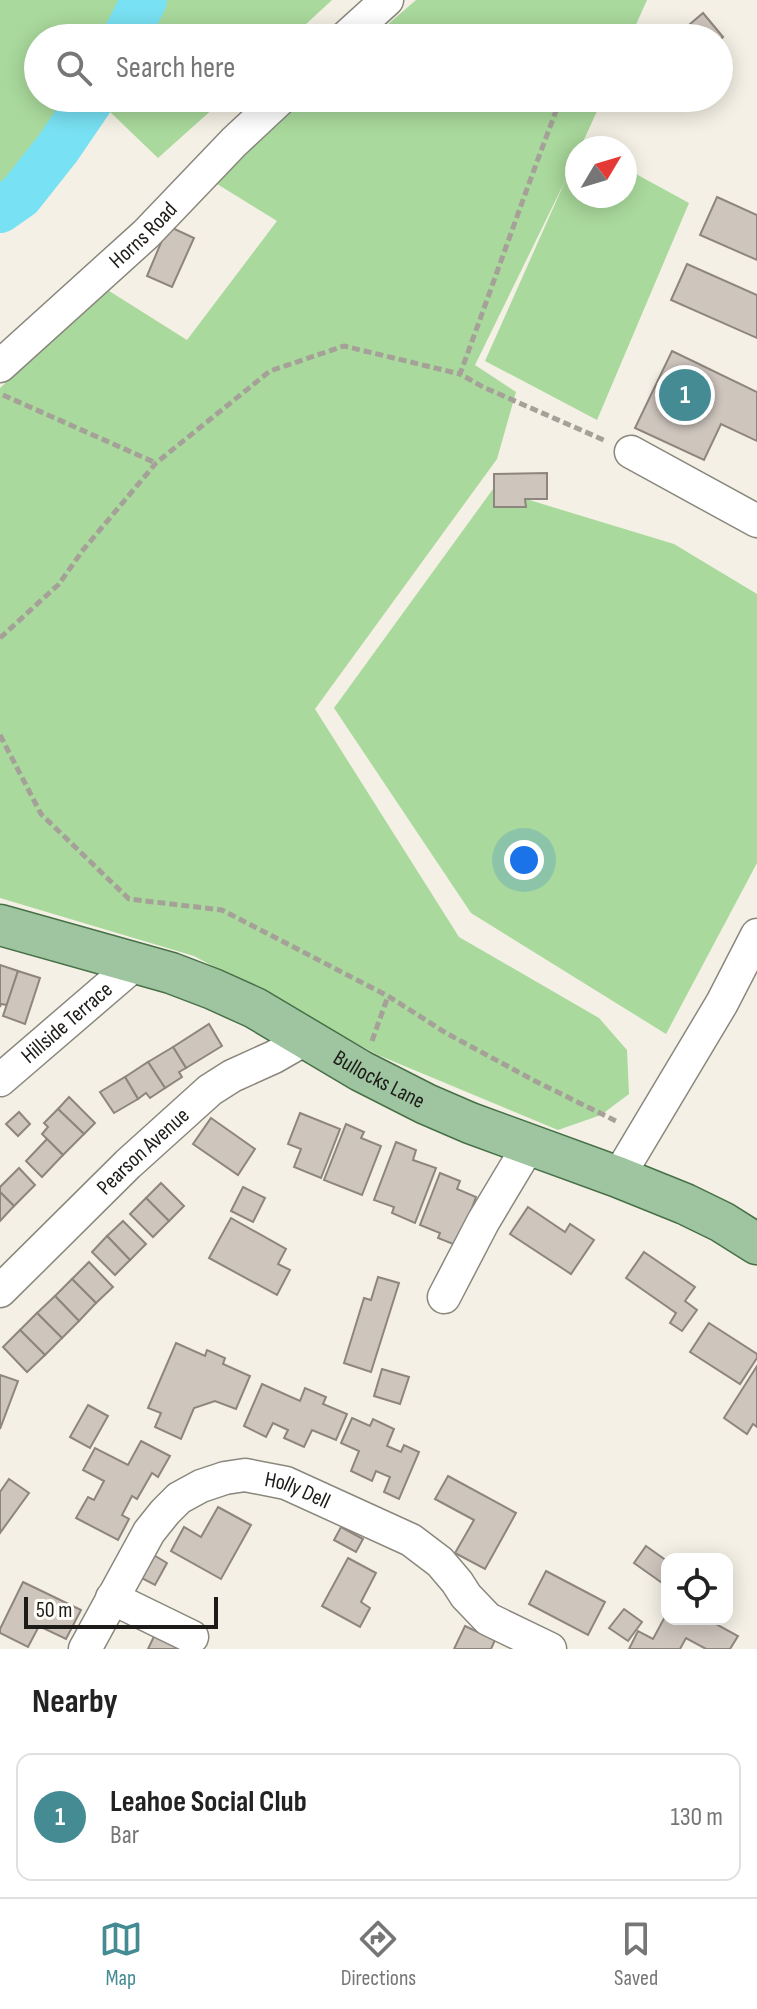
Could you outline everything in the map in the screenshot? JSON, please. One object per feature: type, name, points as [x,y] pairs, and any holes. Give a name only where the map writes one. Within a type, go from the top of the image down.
[{"type":"main road","name":"Bullocks Lane","points":[[0,925],[171,973],[213,989],[255,1008],[361,1071],[426,1104],[618,1177],[722,1222],[757,1244]]},
{"type":"street","points":[[360,24],[387,0]]},
{"type":"street","name":"Horns Road","points":[[0,366],[146,234],[266,112]]},
{"type":"street","points":[[631,452],[757,521]]},
{"type":"street","points":[[618,1177],[722,1003],[757,935]]},
{"type":"street","name":"Hillside Terrace","points":[[0,1080],[135,964]]},
{"type":"street","name":"Pearson Avenue","points":[[0,1291],[128,1164],[210,1090],[307,1038]]},
{"type":"street","points":[[444,1297],[483,1222],[529,1145]]},
{"type":"street","name":"Holly Dell","points":[[85,1649],[149,1532],[179,1498],[213,1482],[245,1475],[286,1483],[411,1540],[440,1562],[488,1619],[550,1649]]},
{"type":"street","points":[[112,1598],[192,1637]]},
{"type":"path","points":[[460,374],[556,112]]},
{"type":"path","points":[[0,638],[59,584],[83,550],[156,463],[270,371],[344,346],[460,374],[631,452]]},
{"type":"path","points":[[0,394],[156,463]]},
{"type":"path","points":[[0,735],[41,814],[129,899],[222,910],[388,996],[446,1033],[522,1074],[644,1135]]},
{"type":"path","points":[[361,1071],[388,996]]},
{"type":"green space","points":[[0,0],[332,0],[306,24],[24,24],[24,112],[105,112],[39,194],[0,205]]},
{"type":"green space","points":[[416,0],[647,0],[636,24],[388,24]]},
{"type":"green space","points":[[110,112],[209,112],[158,158]]},
{"type":"green space","points":[[287,112],[597,112],[586,136],[565,136],[565,181],[475,365],[516,392],[497,459],[315,709],[459,937],[599,1018],[627,1050],[629,1094],[601,1115],[558,1130],[378,1055],[194,956],[0,898],[0,388],[106,289],[187,340],[277,221],[209,179]]},
{"type":"green space","points":[[637,175],[689,203],[597,420],[485,361],[565,181],[565,208],[637,208]]},
{"type":"green space","points":[[493,489],[674,544],[757,594],[757,863],[666,1034],[471,913],[334,708]]},
{"type":"building","points":[[703,13],[712,24],[690,24]]},
{"type":"building","points":[[717,197],[757,215],[757,260],[700,235]]},
{"type":"building","points":[[168,226],[194,238],[172,287],[147,276]]},
{"type":"building","points":[[687,264],[757,295],[757,338],[671,300]]},
{"type":"building","points":[[672,351],[757,392],[757,441],[721,424],[704,460],[635,428]]},
{"type":"building","points":[[547,473],[547,499],[525,499],[526,507],[494,507],[494,474]]},
{"type":"building","points":[[0,965],[18,971],[7,1005],[1,1004],[0,1007]]},
{"type":"building","points":[[18,971],[40,978],[25,1024],[3,1016]]},
{"type":"building","points":[[209,1024],[222,1046],[186,1068],[173,1047]]},
{"type":"building","points":[[173,1047],[186,1068],[179,1072],[182,1077],[165,1088],[148,1062]]},
{"type":"building","points":[[148,1062],[165,1088],[150,1098],[146,1093],[138,1099],[125,1077]]},
{"type":"building","points":[[125,1077],[138,1099],[114,1113],[100,1092]]},
{"type":"building","points":[[69,1097],[95,1123],[84,1134],[58,1109]]},
{"type":"building","points":[[58,1109],[84,1134],[63,1155],[42,1134],[48,1127],[44,1123]]},
{"type":"building","points":[[19,1112],[30,1124],[18,1136],[6,1124]]},
{"type":"building","points":[[300,1113],[340,1129],[321,1178],[294,1167],[301,1149],[288,1144]]},
{"type":"building","points":[[211,1118],[255,1149],[238,1175],[193,1144]]},
{"type":"building","points":[[346,1124],[364,1132],[361,1138],[381,1146],[362,1195],[324,1180]]},
{"type":"building","points":[[47,1139],[63,1155],[42,1177],[26,1161]]},
{"type":"building","points":[[396,1142],[416,1150],[413,1160],[436,1168],[415,1223],[392,1213],[394,1207],[374,1200]]},
{"type":"building","points":[[19,1168],[35,1185],[14,1206],[0,1192],[0,1187]]},
{"type":"building","points":[[440,1173],[460,1181],[457,1189],[476,1197],[458,1246],[438,1238],[440,1233],[420,1225]]},
{"type":"building","points":[[161,1183],[184,1206],[169,1221],[146,1198]]},
{"type":"building","points":[[243,1187],[265,1198],[253,1222],[231,1211]]},
{"type":"building","points":[[0,1192],[14,1206],[0,1221]]},
{"type":"building","points":[[146,1198],[169,1221],[153,1237],[130,1214]]},
{"type":"building","points":[[528,1207],[565,1232],[570,1224],[594,1240],[571,1274],[510,1234]]},
{"type":"building","points":[[231,1218],[286,1249],[278,1264],[290,1270],[277,1295],[209,1258]]},
{"type":"building","points":[[123,1221],[146,1244],[130,1260],[107,1236]]},
{"type":"building","points":[[107,1236],[130,1260],[115,1275],[92,1252]]},
{"type":"building","points":[[644,1252],[695,1287],[685,1301],[697,1310],[682,1331],[670,1323],[676,1313],[626,1278]]},
{"type":"building","points":[[89,1262],[113,1287],[96,1303],[72,1279]]},
{"type":"building","points":[[378,1277],[399,1283],[371,1372],[344,1363],[364,1298],[371,1300]]},
{"type":"building","points":[[72,1279],[96,1303],[79,1321],[55,1296]]},
{"type":"building","points":[[55,1296],[79,1321],[62,1338],[37,1313]]},
{"type":"building","points":[[37,1313],[62,1338],[45,1355],[20,1330]]},
{"type":"building","points":[[709,1323],[757,1354],[740,1384],[690,1352]]},
{"type":"building","points":[[20,1330],[45,1355],[27,1372],[3,1347]]},
{"type":"building","points":[[176,1343],[205,1356],[207,1350],[225,1358],[223,1364],[250,1376],[236,1409],[215,1401],[194,1408],[181,1439],[155,1427],[161,1413],[148,1408]]},
{"type":"building","points":[[757,1366],[757,1427],[753,1424],[747,1434],[724,1418]]},
{"type":"building","points":[[382,1369],[409,1377],[400,1404],[374,1396]]},
{"type":"building","points":[[0,1375],[18,1381],[0,1429]]},
{"type":"building","points":[[262,1384],[300,1401],[305,1388],[326,1397],[323,1404],[347,1414],[336,1440],[312,1430],[304,1447],[284,1438],[288,1430],[273,1423],[266,1437],[244,1426]]},
{"type":"building","points":[[88,1405],[108,1416],[90,1448],[70,1437]]},
{"type":"building","points":[[352,1418],[370,1426],[373,1419],[394,1429],[387,1446],[401,1452],[404,1445],[419,1452],[399,1499],[384,1492],[390,1477],[376,1471],[372,1481],[351,1471],[359,1451],[341,1443]]},
{"type":"building","points":[[141,1441],[170,1456],[158,1477],[152,1473],[137,1499],[132,1496],[122,1515],[129,1519],[118,1540],[76,1518],[88,1497],[94,1500],[104,1481],[83,1470],[95,1448],[128,1465]]},
{"type":"building","points":[[448,1476],[516,1513],[485,1569],[455,1553],[474,1520],[435,1499]]},
{"type":"building","points":[[9,1479],[29,1493],[0,1533],[0,1492]]},
{"type":"building","points":[[218,1507],[251,1525],[221,1579],[171,1551],[184,1527],[201,1537]]},
{"type":"building","points":[[341,1527],[363,1539],[356,1552],[334,1540]]},
{"type":"building","points":[[646,1546],[661,1557],[661,1582],[634,1563]]},
{"type":"building","points":[[147,1551],[167,1563],[155,1585],[134,1574]]},
{"type":"building","points":[[348,1558],[376,1573],[361,1602],[370,1608],[360,1627],[322,1606]]},
{"type":"building","points":[[546,1571],[605,1602],[588,1635],[529,1604]]},
{"type":"building","points":[[23,1582],[81,1610],[66,1639],[39,1626],[28,1647],[0,1633]]},
{"type":"building","points":[[624,1609],[642,1622],[628,1641],[609,1628]]},
{"type":"building","points":[[661,1624],[718,1625],[738,1636],[730,1649],[706,1649],[686,1638],[680,1649],[629,1649],[638,1631],[653,1639]]},
{"type":"building","points":[[465,1626],[495,1640],[491,1649],[454,1649]]},
{"type":"building","points":[[157,1630],[184,1649],[148,1649]]},
{"type":"waterway","points":[[132,24],[144,0]]},
{"type":"waterway","points":[[0,210],[20,196],[82,112]]},
{"type":"place","name":"Leahoe Social Club","points":[[685,395]]}]
